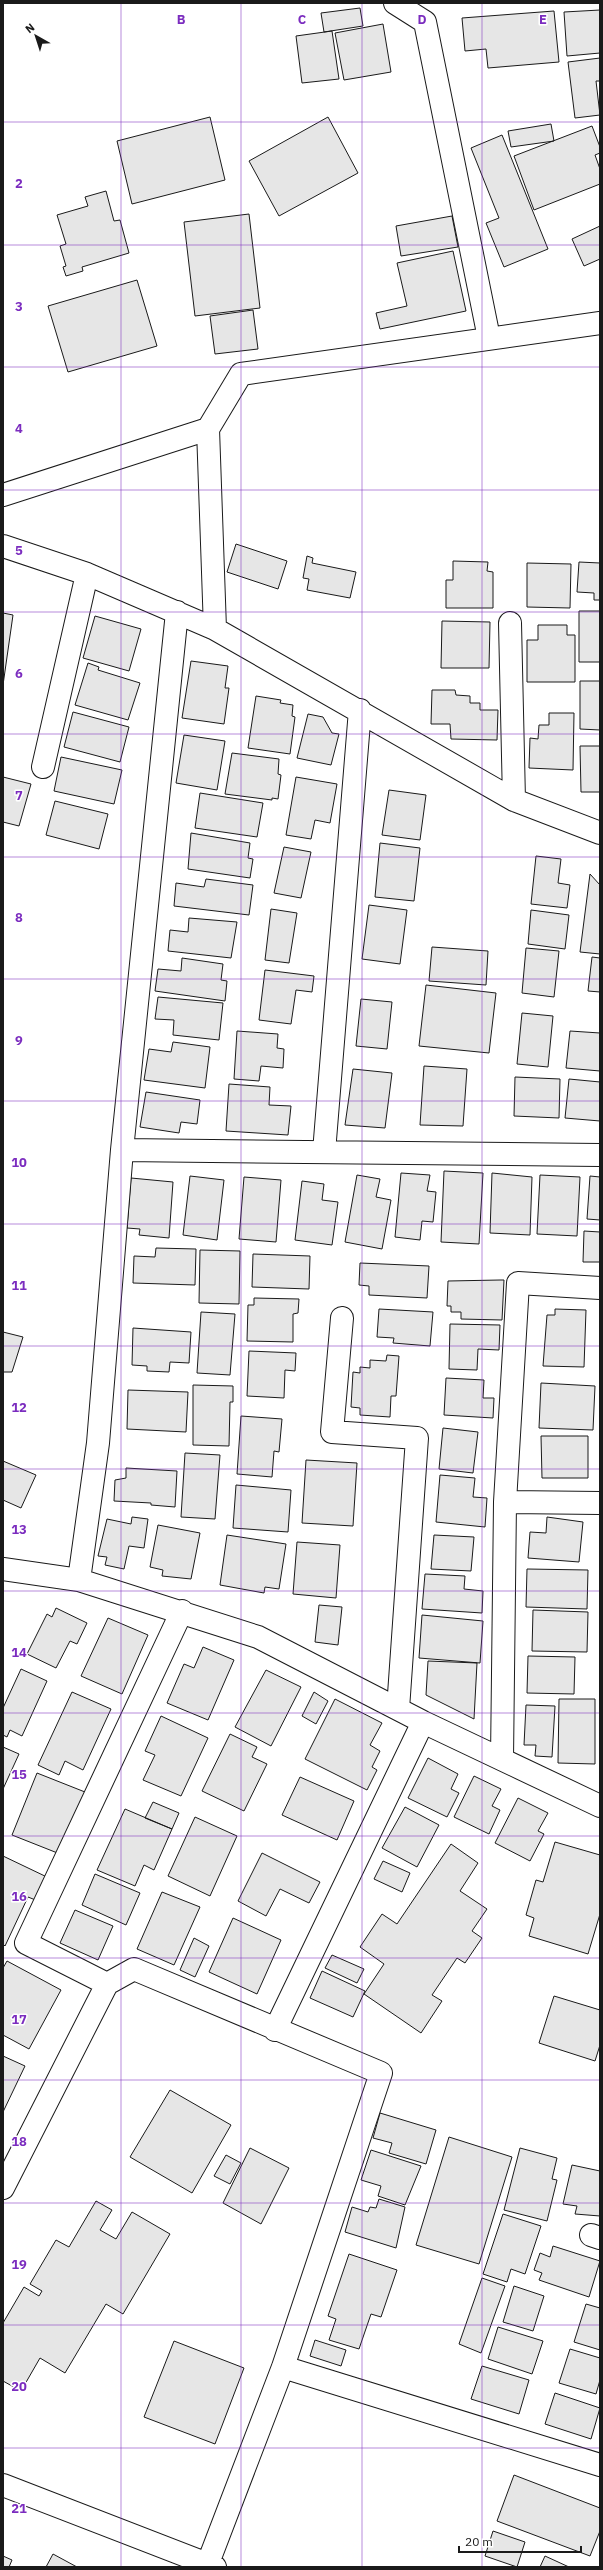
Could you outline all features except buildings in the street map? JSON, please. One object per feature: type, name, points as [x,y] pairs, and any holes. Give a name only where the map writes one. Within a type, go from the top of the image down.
[{"type":"street","points":[[395,3],[425,22],[489,338]]},
{"type":"street","points":[[214,629],[208,429],[241,374],[600,323]]},
{"type":"street","points":[[3,495],[208,429]]},
{"type":"street","points":[[3,546],[87,574],[214,629],[360,710],[514,800],[600,833]]},
{"type":"street","points":[[43,767],[87,574]]},
{"type":"street","points":[[79,1580],[98,1443],[122,1150],[177,612]]},
{"type":"street","points":[[510,623],[514,800]]},
{"type":"street","points":[[324,1152],[360,710]]},
{"type":"street","points":[[122,1150],[600,1155]]},
{"type":"street","points":[[502,1759],[505,1502],[518,1283],[600,1288]]},
{"type":"street","points":[[342,1318],[332,1432],[417,1438],[398,1709]]},
{"type":"street","points":[[505,1502],[600,1503]]},
{"type":"street","points":[[3,1569],[79,1580],[182,1611],[258,1637],[423,1722],[600,1806]]},
{"type":"street","points":[[106,1984],[26,1943],[182,1611]]},
{"type":"street","points":[[275,2030],[423,1722]]},
{"type":"street","points":[[3,2188],[106,1984],[134,1970],[381,2073],[283,2367],[211,2565],[3,2485]]},
{"type":"street","points":[[283,2367],[600,2465]]}]
